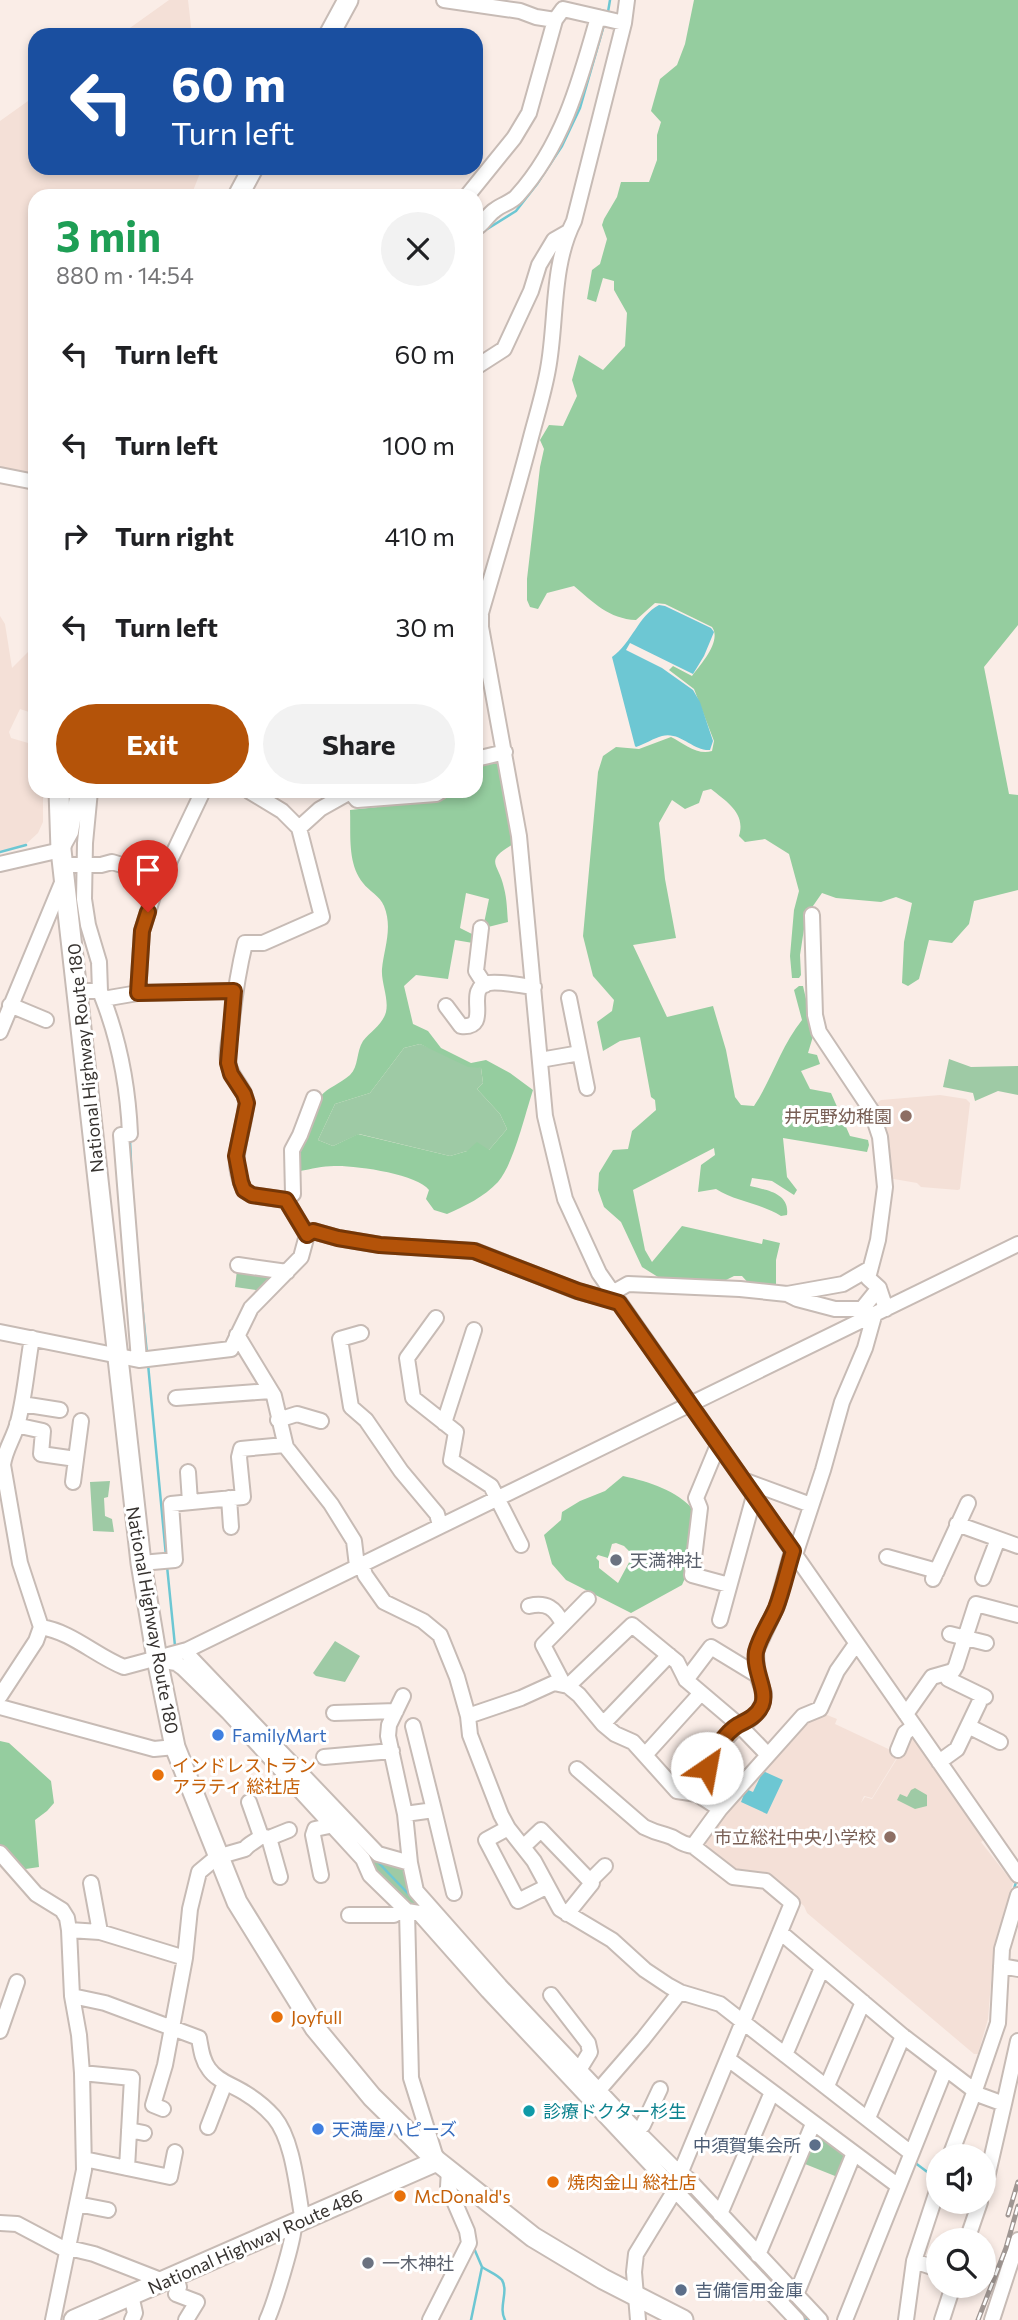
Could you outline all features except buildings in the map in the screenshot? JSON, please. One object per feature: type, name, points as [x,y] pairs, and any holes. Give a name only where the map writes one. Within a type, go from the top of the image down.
[{"type":"highway","points":[[333,28],[348,0]]},
{"type":"highway","name":"National Highway Route 180","points":[[60,798],[72,864],[78,990],[117,1357],[175,1653],[175,1747],[217,1857],[237,1902],[315,2028],[372,2096],[443,2165],[533,2237],[683,2320]]},
{"type":"highway","name":"National Highway Route 486","points":[[74,2320],[298,2223],[443,2165]]},
{"type":"street","points":[[444,0],[555,20]]},
{"type":"street","points":[[483,606],[511,515],[549,367],[562,255],[574,221],[624,23],[627,0]]},
{"type":"street","points":[[473,189],[514,138],[528,113],[555,20],[563,9],[624,23]]},
{"type":"street","points":[[483,221],[498,207],[516,198],[556,141],[575,99],[598,17]]},
{"type":"street","points":[[483,362],[504,349],[527,300],[539,265],[554,240],[568,232]]},
{"type":"street","points":[[0,475],[28,481]]},
{"type":"street","points":[[483,631],[520,836],[545,1116],[565,1199],[590,1256],[616,1298],[1016,1869]]},
{"type":"street","points":[[483,757],[505,752]]},
{"type":"street","points":[[77,798],[71,832],[72,864],[84,899],[88,925],[99,962],[102,995],[119,1045],[129,1108],[130,1134],[121,1135],[145,1359]]},
{"type":"street","points":[[46,1020],[4,1018],[72,864],[88,798]]},
{"type":"street","points":[[138,993],[142,931],[153,896],[200,798]]},
{"type":"street","points":[[261,798],[282,811],[299,828],[322,917],[263,943],[245,943],[234,991],[228,1063],[247,1103],[236,1156],[238,1174],[247,1193],[286,1200],[307,1235]]},
{"type":"street","points":[[299,828],[320,809],[340,798]]},
{"type":"street","points":[[356,798],[383,798]]},
{"type":"street","points":[[0,864],[112,862],[161,877]]},
{"type":"street","points":[[687,1791],[703,1774],[710,1755],[738,1725],[745,1724],[758,1712],[763,1702],[764,1693],[757,1675],[756,1651],[777,1606],[842,1402],[880,1312],[879,1289],[868,1278],[878,1240],[884,1187],[880,1137],[871,1110],[818,1032],[815,1015],[812,915]]},
{"type":"street","points":[[481,929],[476,971],[485,985]]},
{"type":"street","points":[[446,1006],[461,1026],[474,1023],[478,1018],[477,992],[485,985],[489,983],[534,987]]},
{"type":"street","points":[[78,990],[102,995],[234,991]]},
{"type":"street","points":[[569,999],[587,1088]]},
{"type":"street","points":[[540,1060],[580,1053]]},
{"type":"street","points":[[286,1200],[293,1194],[292,1150],[314,1098]]},
{"type":"street","points":[[0,1332],[117,1357],[145,1359],[231,1349],[251,1308],[301,1257],[307,1235],[313,1231],[380,1245],[474,1251],[578,1291],[616,1298]]},
{"type":"street","points":[[41,1627],[86,1644],[124,1667],[175,1653],[1018,1244]]},
{"type":"street","points":[[238,1265],[287,1272]]},
{"type":"street","points":[[616,1298],[628,1284],[787,1294],[843,1284],[869,1269]]},
{"type":"street","points":[[787,1294],[835,1309],[862,1309],[879,1289]]},
{"type":"street","points":[[436,1318],[407,1358],[413,1398],[456,1432],[451,1460],[491,1486],[521,1545]]},
{"type":"street","points":[[444,1423],[474,1330]]},
{"type":"street","points":[[361,1333],[340,1339],[351,1407],[366,1420],[401,1471],[437,1514],[440,1525]]},
{"type":"street","points":[[237,1335],[271,1391],[285,1445],[331,1504],[354,1541],[359,1565],[365,1575],[384,1602],[423,1621],[440,1635],[457,1677],[468,1716],[470,1735],[508,1828],[534,1861],[560,1909],[612,1940],[645,1970],[680,1992],[720,2004],[741,2026],[785,2055],[868,2118],[910,2157]]},
{"type":"street","points":[[0,1696],[36,1641],[41,1627],[20,1563],[2,1481],[5,1452],[18,1424],[32,1338]]},
{"type":"street","points":[[176,1398],[271,1391]]},
{"type":"street","points":[[22,1404],[61,1410]]},
{"type":"street","points":[[278,1420],[297,1414],[321,1421]]},
{"type":"street","points":[[73,1482],[81,1421]]},
{"type":"street","points":[[18,1424],[43,1431],[41,1454],[76,1459]]},
{"type":"street","points":[[156,1562],[175,1560],[171,1504],[243,1497],[239,1457],[242,1449],[285,1445]]},
{"type":"street","points":[[718,1445],[696,1498],[700,1508],[692,1575],[729,1585]]},
{"type":"street","points":[[188,1472],[190,1502]]},
{"type":"street","points":[[742,1480],[811,1504]]},
{"type":"street","points":[[720,1620],[754,1496]]},
{"type":"street","points":[[229,1498],[231,1527]]},
{"type":"street","points":[[887,1557],[935,1575],[968,1503]]},
{"type":"street","points":[[957,1524],[1018,1546]]},
{"type":"street","points":[[983,1578],[998,1539]]},
{"type":"street","points":[[588,1599],[543,1645],[566,1685],[579,1695],[603,1724],[615,1734],[633,1742],[677,1791],[697,1794],[720,1809]]},
{"type":"street","points":[[529,1606],[540,1604],[554,1609],[564,1624]]},
{"type":"street","points":[[898,1750],[932,1677],[953,1671],[956,1666],[976,1604],[1018,1615]]},
{"type":"street","points":[[566,1685],[632,1625],[677,1662],[686,1680],[768,1755]]},
{"type":"street","points":[[950,1634],[986,1643]]},
{"type":"street","points":[[693,1846],[720,1809],[803,1716],[820,1709],[837,1671],[856,1644]]},
{"type":"street","points":[[686,1680],[711,1647],[757,1675]]},
{"type":"street","points":[[175,1653],[176,1663],[263,1742]]},
{"type":"street","points":[[175,1653],[190,1657],[331,1816],[363,1859],[370,1875],[404,1897],[488,1991],[677,2181],[720,2214],[820,2320]]},
{"type":"street","points":[[603,1724],[669,1655]]},
{"type":"street","points":[[939,1762],[957,1749],[982,1700],[948,1679],[946,1674]]},
{"type":"street","points":[[468,1716],[521,1698],[554,1683],[566,1685]]},
{"type":"street","points":[[645,1755],[701,1693]]},
{"type":"street","points":[[403,1696],[389,1725],[388,1736],[405,1814],[410,1863],[404,1897],[411,2078],[469,2243],[430,2320]]},
{"type":"street","points":[[0,1707],[153,1749],[175,1747]]},
{"type":"street","points":[[334,1713],[396,1711]]},
{"type":"street","points":[[413,1726],[454,1894]]},
{"type":"street","points":[[968,1726],[1000,1742]]},
{"type":"street","points":[[324,1757],[392,1751]]},
{"type":"street","points":[[577,1769],[644,1827],[669,1835],[680,1844],[693,1846],[733,1877],[766,1881],[792,1903],[672,2195],[636,2254],[634,2272],[638,2320]]},
{"type":"street","points":[[249,1802],[280,1877]]},
{"type":"street","points":[[405,1814],[434,1810]]},
{"type":"street","points":[[331,1816],[378,1854],[410,1863]]},
{"type":"street","points":[[321,1875],[313,1835],[315,1829],[331,1816]]},
{"type":"street","points":[[508,1828],[486,1840],[519,1901],[547,1886]]},
{"type":"street","points":[[163,2109],[153,2105],[165,2065],[199,1872],[217,1857],[245,1849],[265,1837],[289,1830]]},
{"type":"street","points":[[523,1847],[541,1830],[590,1881]]},
{"type":"street","points":[[0,1853],[36,1894],[62,1910],[69,1930],[72,1996],[82,2073],[84,2159],[53,2320]]},
{"type":"street","points":[[567,1914],[590,1881],[605,1866]]},
{"type":"street","points":[[91,1883],[100,1932]]},
{"type":"street","points":[[349,1915],[394,1914],[404,1897],[416,1891],[500,1986],[637,2131],[797,2320]]},
{"type":"street","points":[[954,2144],[998,2022],[1002,1949],[1018,1895]]},
{"type":"street","points":[[69,1930],[100,1932],[185,1958]]},
{"type":"street","points":[[780,1932],[945,2070],[972,2090],[1004,2104]]},
{"type":"street","points":[[1001,1966],[1018,1969]]},
{"type":"street","points":[[785,2055],[822,1968]]},
{"type":"street","points":[[0,2031],[4,2007],[17,1982]]},
{"type":"street","points":[[598,2091],[680,1992]]},
{"type":"street","points":[[551,1995],[588,2043],[590,2052],[579,2070]]},
{"type":"street","points":[[72,1996],[105,2003],[199,2038],[209,2071],[255,2100],[275,2118],[284,2134],[292,2164],[298,2223],[267,2320]]},
{"type":"street","points":[[827,2087],[863,2002]]},
{"type":"street","points":[[868,2118],[903,2036]]},
{"type":"street","points":[[994,2144],[1018,2041]]},
{"type":"street","points":[[728,2059],[897,2185]]},
{"type":"street","points":[[845,2320],[945,2070]]},
{"type":"street","points":[[82,2073],[132,2078],[127,2168]]},
{"type":"street","points":[[208,2127],[225,2083]]},
{"type":"street","points":[[637,2131],[643,2125],[660,2089]]},
{"type":"street","points":[[720,2214],[772,2092]]},
{"type":"street","points":[[758,2255],[813,2124]]},
{"type":"street","points":[[129,2130],[144,2133]]},
{"type":"street","points":[[84,2159],[170,2177],[175,2152]]},
{"type":"street","points":[[796,2295],[854,2154]]},
{"type":"street","points":[[77,2204],[108,2210]]},
{"type":"street","points":[[906,2320],[914,2260],[928,2214]]},
{"type":"street","points":[[0,2223],[17,2224],[68,2249],[94,2254],[169,2279],[179,2287],[176,2294],[197,2302],[186,2320]]},
{"type":"street","points":[[992,2320],[1017,2244]]},
{"type":"street","points":[[914,2260],[926,2264]]},
{"type":"street","points":[[131,2295],[135,2314],[132,2320]]},
{"type":"street","points":[[942,2320],[949,2298]]},
{"type":"shaded area","points":[[169,0],[188,0],[191,28],[130,28]]},
{"type":"shaded area","points":[[28,101],[28,175],[199,175],[194,189],[28,189],[28,478],[0,472],[0,121]]},
{"type":"shaded area","points":[[0,616],[5,624],[12,668],[28,652],[28,712],[20,709],[9,732],[11,738],[28,743],[28,798],[43,798],[43,822],[38,833],[25,845],[0,851]]},
{"type":"shaded area","points":[[940,1095],[966,1099],[970,1103],[960,1189],[921,1187],[917,1183],[888,1178],[873,1106],[881,1100]]},
{"type":"shaded area","points":[[822,1713],[837,1719],[835,1724],[899,1754],[872,1798],[864,1796],[861,1803],[865,1797],[872,1799],[911,1736],[913,1737],[984,1840],[981,1842],[1013,1883],[994,1946],[988,2019],[978,2054],[974,2054],[768,1877],[735,1875],[700,1843],[804,1720]]},
{"type":"green space","points":[[694,0],[1018,0],[1018,625],[984,667],[1009,794],[1018,795],[1018,890],[974,901],[969,924],[952,943],[929,940],[919,979],[908,986],[902,983],[904,942],[912,903],[896,897],[881,902],[836,898],[822,893],[806,916],[800,955],[801,975],[799,978],[792,978],[790,956],[794,910],[799,891],[789,854],[765,839],[745,842],[739,836],[740,821],[734,809],[711,789],[703,791],[699,803],[685,809],[672,800],[659,823],[665,879],[676,938],[633,945],[667,1017],[713,1006],[726,1050],[735,1097],[741,1105],[754,1106],[802,1020],[794,990],[803,986],[814,1033],[808,1053],[817,1055],[820,1064],[801,1071],[810,1089],[831,1093],[850,1136],[868,1140],[867,1152],[783,1138],[787,1177],[797,1190],[794,1195],[772,1181],[752,1178],[750,1186],[781,1197],[787,1208],[787,1215],[781,1216],[716,1189],[698,1192],[701,1165],[715,1155],[714,1148],[633,1190],[645,1250],[652,1262],[682,1226],[762,1244],[763,1239],[780,1243],[776,1260],[776,1284],[766,1287],[751,1286],[742,1276],[734,1276],[720,1283],[666,1282],[642,1267],[621,1222],[604,1207],[598,1190],[599,1173],[613,1150],[628,1149],[632,1131],[656,1110],[655,1100],[651,1097],[640,1037],[620,1041],[603,1051],[597,1022],[612,1011],[614,1000],[593,976],[583,936],[598,772],[603,756],[616,747],[639,749],[671,737],[701,752],[712,751],[714,741],[694,689],[669,670],[673,666],[692,676],[712,645],[712,627],[665,604],[655,603],[636,620],[618,617],[602,609],[574,586],[547,593],[538,609],[530,607],[527,600],[527,579],[544,449],[540,440],[549,425],[563,426],[577,396],[572,380],[579,355],[603,370],[625,346],[627,313],[614,290],[614,281],[603,278],[596,302],[587,299],[592,270],[600,264],[607,239],[602,225],[617,197],[621,182],[649,182],[657,160],[657,135],[661,122],[651,111],[660,79],[677,65],[685,44]]},
{"type":"green space","points":[[499,757],[515,843],[499,854],[495,863],[505,892],[508,922],[488,927],[484,923],[489,899],[466,893],[460,928],[474,935],[473,943],[455,940],[448,979],[416,975],[404,986],[413,1024],[428,1031],[441,1048],[471,1063],[486,1060],[533,1090],[504,1174],[480,1197],[447,1214],[434,1210],[426,1199],[429,1190],[412,1179],[343,1166],[300,1171],[295,1167],[295,1155],[320,1097],[353,1071],[363,1041],[386,1012],[382,969],[388,930],[387,914],[382,902],[363,883],[354,867],[350,810],[483,798],[483,762]],"holes":[[[420,1044],[468,1067],[481,1068],[483,1083],[477,1089],[500,1114],[507,1129],[489,1150],[477,1142],[467,1151],[450,1156],[358,1134],[333,1146],[318,1140],[335,1104],[370,1093],[404,1048]]]},
{"type":"green space","points":[[420,1044],[481,1068],[483,1083],[477,1089],[500,1114],[507,1129],[489,1150],[467,1151],[450,1156],[359,1134],[333,1146],[318,1140],[335,1104],[370,1093],[404,1048]]},
{"type":"green space","points":[[949,1059],[971,1067],[1018,1066],[1018,1095],[998,1091],[975,1101],[973,1093],[943,1087]]},
{"type":"green space","points":[[237,1270],[281,1275],[262,1291],[235,1287]]},
{"type":"green space","points":[[623,1476],[662,1488],[695,1511],[689,1569],[682,1585],[631,1613],[566,1580],[552,1564],[544,1535],[561,1520],[562,1512],[605,1491]],"holes":[[[612,1544],[624,1546],[633,1555],[618,1583],[599,1568],[596,1558],[598,1555],[608,1558]]]},
{"type":"green space","points":[[110,1481],[108,1497],[104,1498],[105,1516],[112,1519],[114,1532],[93,1531],[90,1482]]},
{"type":"green space","points":[[335,1641],[360,1656],[345,1682],[313,1673]]},
{"type":"green space","points":[[0,1741],[9,1743],[51,1781],[54,1803],[35,1820],[39,1867],[19,1870],[0,1848]]},
{"type":"green space","points":[[915,1788],[927,1795],[927,1806],[915,1809],[897,1800],[900,1794],[907,1797]]},
{"type":"green space","points":[[371,1847],[399,1854],[413,1852],[424,1913],[405,1903],[374,1872],[362,1854]]},
{"type":"green space","points":[[813,2128],[850,2154],[840,2178],[800,2162]]},
{"type":"water","points":[[659,605],[711,628],[714,632],[693,674],[630,643],[626,650],[662,668],[693,690],[700,702],[713,741],[710,750],[698,748],[681,738],[669,735],[635,746],[612,657],[625,645],[646,616]]},
{"type":"water","points":[[763,1771],[783,1780],[767,1814],[741,1802],[746,1789],[753,1792]]},
{"type":"waterway","points":[[608,12],[610,0]]},
{"type":"waterway","points":[[483,232],[516,211],[562,146],[580,108],[604,25]]},
{"type":"waterway","points":[[0,852],[26,845]]},
{"type":"waterway","points":[[87,947],[91,961]]},
{"type":"waterway","points":[[130,1141],[132,1183]]},
{"type":"waterway","points":[[139,1273],[147,1354]]},
{"type":"waterway","points":[[148,1364],[166,1556]]},
{"type":"waterway","points":[[167,1566],[175,1646]]},
{"type":"waterway","points":[[374,1858],[420,1906]]},
{"type":"waterway","points":[[1013,1892],[1017,1879]]},
{"type":"waterway","points":[[914,2162],[926,2171]]},
{"type":"waterway","points":[[680,2184],[807,2320]]},
{"type":"waterway","points":[[471,2320],[482,2267],[473,2246]]},
{"type":"waterway","points":[[908,2260],[912,2247]]},
{"type":"waterway","points":[[447,2302],[469,2258]]},
{"type":"waterway","points":[[482,2267],[502,2280],[505,2320]]},
{"type":"railway","points":[[1008,2215],[1018,2182]]},
{"type":"railway","points":[[978,2320],[1006,2248],[1018,2206]]},
{"type":"place","name":"井尻野幼稚園","points":[[906,1116]]},
{"type":"place","name":"天満神社","points":[[616,1560]]},
{"type":"place","name":"FamilyMart","points":[[218,1735]]},
{"type":"place","name":"インドレストラン アラティ 総社店","points":[[158,1775]]},
{"type":"place","name":"市立総社中央小学校","points":[[890,1837]]},
{"type":"place","name":"Joyfull","points":[[277,2017]]},
{"type":"place","name":"診療ドクター杉生","points":[[529,2111]]},
{"type":"place","name":"天満屋ハピーズ","points":[[318,2129]]},
{"type":"place","name":"中須賀集会所","points":[[815,2145]]},
{"type":"place","name":"焼肉金山 総社店","points":[[553,2182]]},
{"type":"place","name":"McDonald's","points":[[400,2196]]},
{"type":"place","name":"一木神社","points":[[368,2263]]},
{"type":"place","name":"吉備信用金庫","points":[[681,2290]]},
{"type":"route","points":[[148,912],[142,931],[138,993],[234,991],[228,1063],[247,1103],[236,1156],[238,1174],[247,1193],[286,1200],[307,1235],[313,1231],[380,1245],[474,1251],[578,1291],[619,1303],[793,1551],[777,1606],[756,1651],[757,1675],[764,1693],[763,1702],[758,1712],[745,1724],[738,1725],[710,1755],[707,1768]]}]
